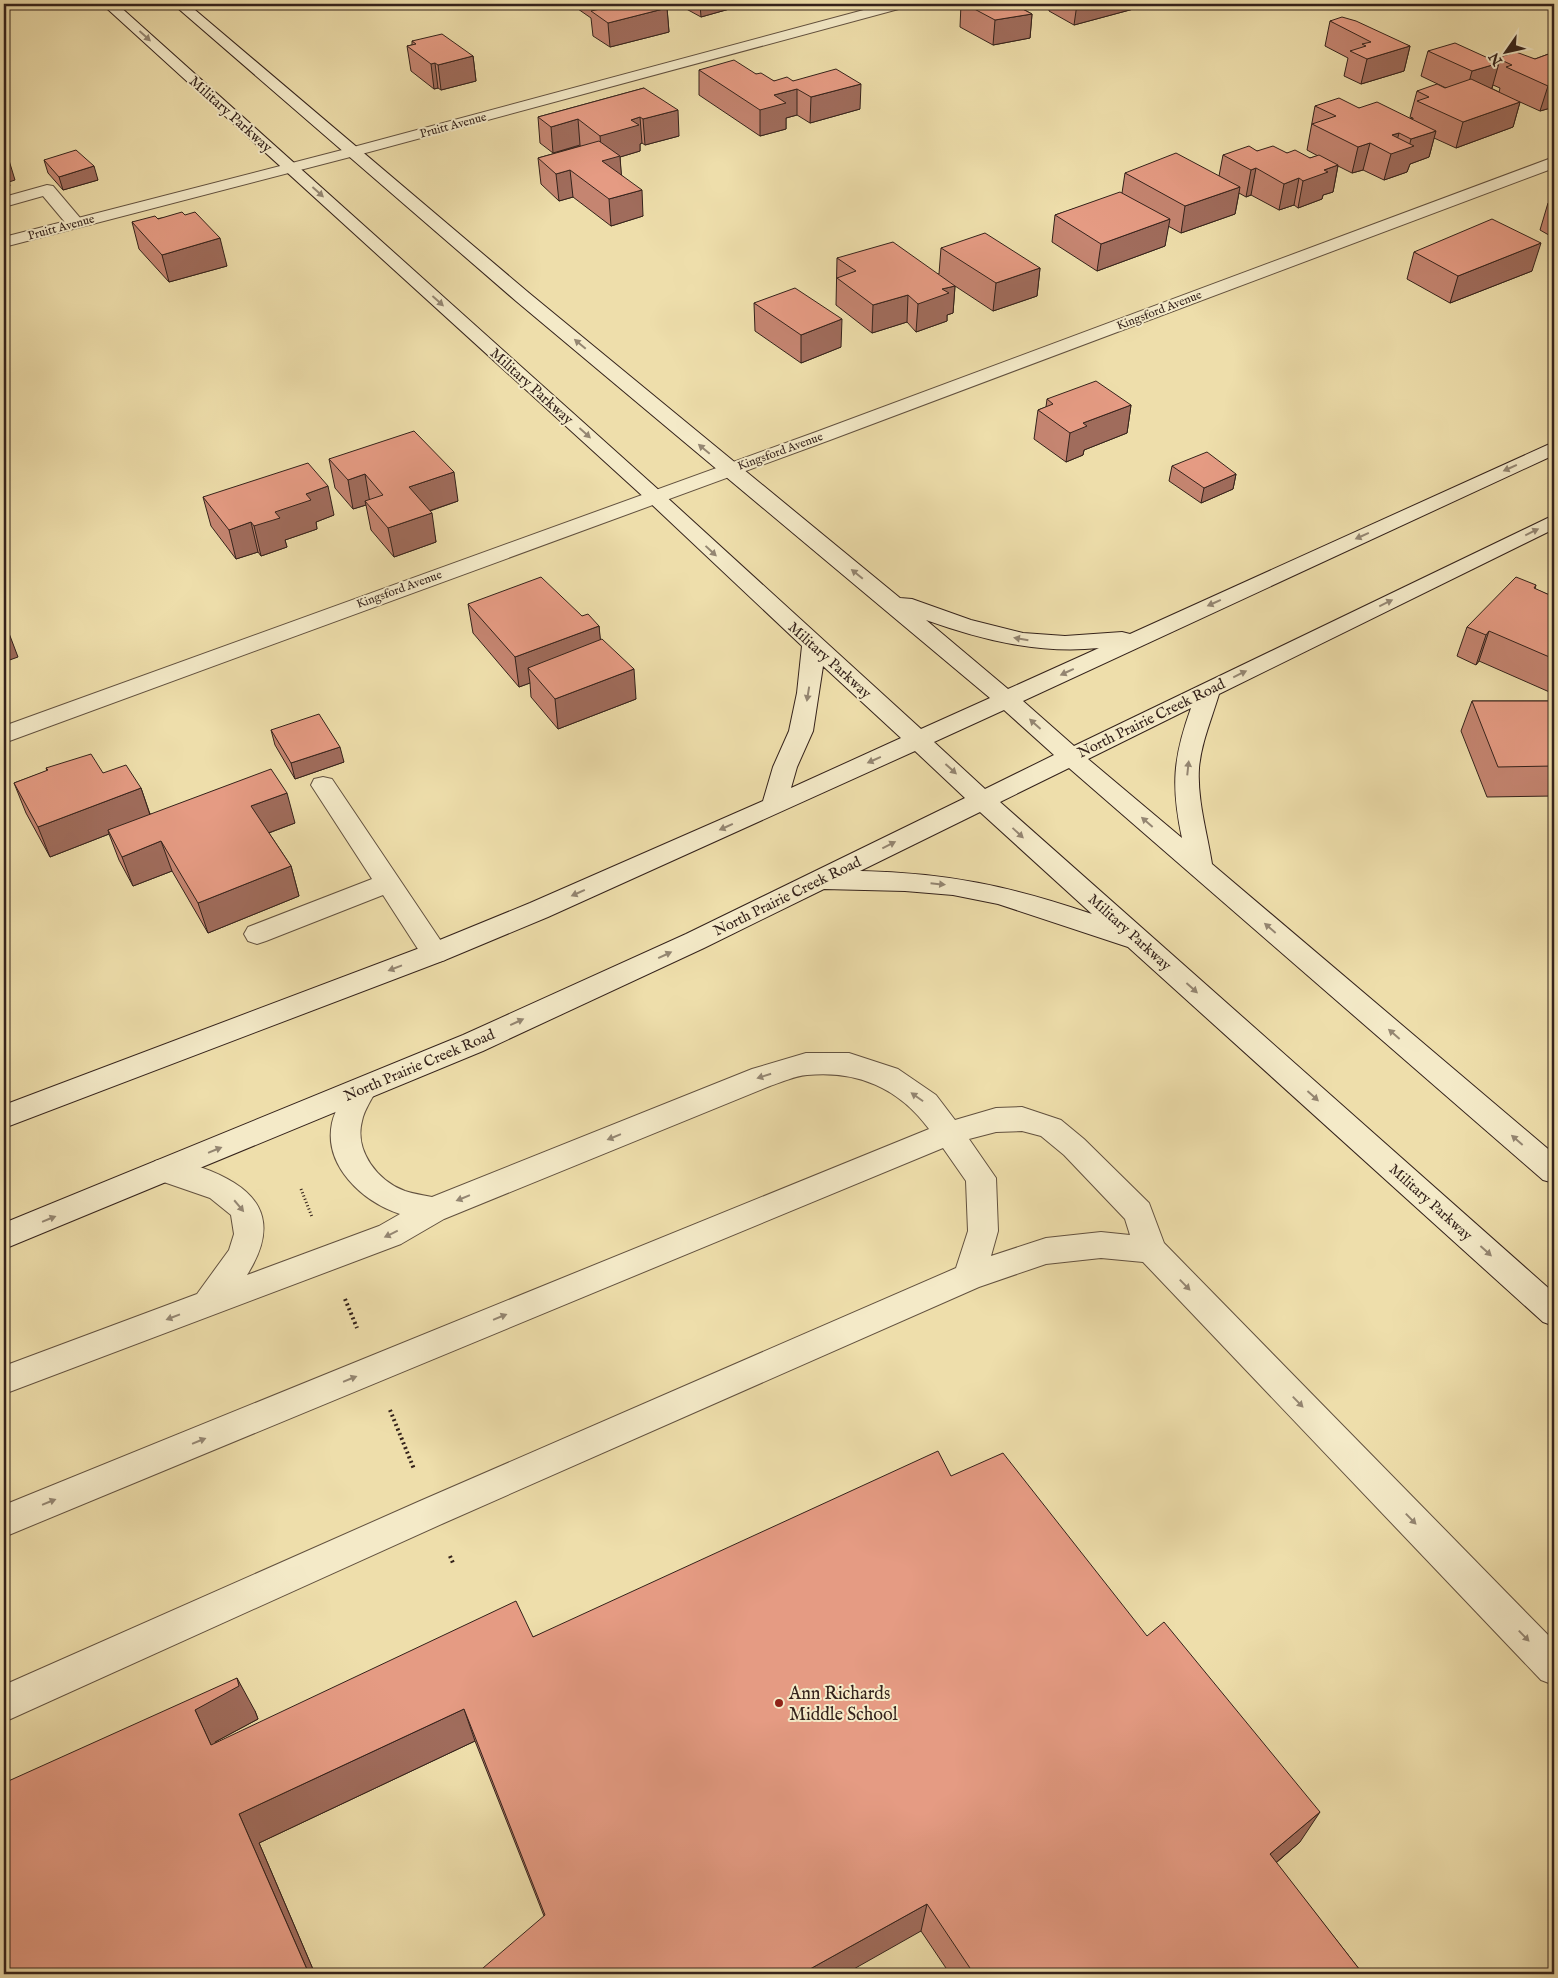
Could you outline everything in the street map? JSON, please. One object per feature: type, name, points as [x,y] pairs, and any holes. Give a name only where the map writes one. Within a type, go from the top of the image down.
[{"type":"main road","name":"Military Parkway","points":[[109,4],[654,496],[1018,833],[1554,1312]]},
{"type":"main road","points":[[180,4],[352,152],[729,470],[1007,699],[1071,757],[1554,1171]]},
{"type":"main road","name":"Pruitt Avenue","points":[[4,242],[352,152],[901,4]]},
{"type":"main road","name":"Kingsford Avenue","points":[[4,735],[729,470],[1554,162]]},
{"type":"main road","points":[[4,202],[46,190],[75,223]]},
{"type":"main road","points":[[4,1117],[435,953],[539,910],[919,740],[1139,637],[1554,448]]},
{"type":"main road","name":"North Prairie Creek Road","points":[[4,1236],[473,1043],[686,945],[1554,521]]},
{"type":"main road","points":[[886,598],[957,624],[1000,636],[1030,641],[1064,643],[1139,637]]},
{"type":"main road","points":[[774,806],[785,767],[801,731],[809,693],[814,645]]},
{"type":"main road","points":[[1200,868],[1189,798],[1187,769],[1195,732],[1209,690]]},
{"type":"main road","points":[[323,785],[435,953]]},
{"type":"main road","points":[[820,880],[924,883],[970,889],[1054,911],[1140,941]]},
{"type":"main road","points":[[257,934],[389,882]]},
{"type":"main road","points":[[4,1380],[390,1235],[433,1210],[762,1076],[806,1064],[850,1064],[888,1077],[926,1103],[949,1133],[981,1178],[984,1231],[969,1277]]},
{"type":"main road","points":[[363,1089],[347,1122],[346,1147],[369,1185],[394,1200],[433,1210]]},
{"type":"main road","points":[[4,1520],[949,1133],[996,1120],[1022,1119],[1051,1128],[1074,1147],[1138,1212],[1151,1250],[1554,1668]]},
{"type":"main road","points":[[166,1170],[200,1179],[228,1192],[246,1213],[249,1234],[239,1260],[208,1303]]},
{"type":"main road","points":[[4,1704],[432,1512],[969,1277],[1046,1251],[1101,1245],[1151,1250]]},
{"type":"building","points":[[605,4],[661,4],[667,8],[608,23],[591,11],[609,7]]},
{"type":"building","points":[[965,4],[1013,4],[1032,14],[995,20]]},
{"type":"building","points":[[1342,17],[1356,21],[1410,46],[1367,59],[1350,51],[1366,46],[1362,44],[1371,42],[1330,21]]},
{"type":"building","points":[[442,34],[473,56],[438,65],[435,63],[431,64],[407,46],[416,44],[412,41]]},
{"type":"building","points":[[1455,43],[1499,63],[1472,71],[1428,51]]},
{"type":"building","points":[[1516,52],[1535,59],[1554,52],[1554,83],[1548,86],[1506,67],[1512,65],[1497,58]]},
{"type":"building","points":[[734,60],[756,74],[761,73],[774,81],[787,77],[793,81],[836,69],[861,84],[811,97],[797,89],[774,95],[786,103],[760,110],[699,70]]},
{"type":"building","points":[[1471,79],[1520,102],[1463,122],[1417,101],[1429,97],[1417,91],[1437,84],[1445,88]]},
{"type":"building","points":[[644,88],[678,110],[643,119],[640,117],[631,120],[639,125],[600,136],[578,119],[551,127],[538,117]]},
{"type":"building","points":[[1339,98],[1359,108],[1377,102],[1436,131],[1411,139],[1399,133],[1392,135],[1414,146],[1391,154],[1370,143],[1358,147],[1312,124],[1336,116],[1315,106]]},
{"type":"building","points":[[599,141],[620,156],[602,161],[642,190],[609,199],[570,170],[556,174],[538,158]]},
{"type":"building","points":[[1249,146],[1257,151],[1273,146],[1287,153],[1295,150],[1310,158],[1319,155],[1338,165],[1324,170],[1328,172],[1303,181],[1299,178],[1284,184],[1256,168],[1251,170],[1223,155]]},
{"type":"building","points":[[76,150],[94,166],[59,177],[44,160]]},
{"type":"building","points":[[1176,153],[1240,187],[1185,206],[1125,173]]},
{"type":"building","points":[[1120,192],[1170,219],[1101,244],[1055,215]]},
{"type":"building","points":[[1554,201],[1554,207],[1548,203]]},
{"type":"building","points":[[182,212],[185,215],[195,212],[220,238],[162,255],[132,222],[155,216],[158,219]]},
{"type":"building","points":[[1492,219],[1541,243],[1458,276],[1414,252]]},
{"type":"building","points":[[985,233],[1040,268],[996,283],[941,248]]},
{"type":"building","points":[[893,242],[955,286],[942,289],[949,293],[918,304],[908,295],[873,305],[837,278],[856,271],[837,258]]},
{"type":"building","points":[[795,288],[842,319],[801,335],[754,303]]},
{"type":"building","points":[[1096,381],[1131,405],[1083,423],[1087,426],[1070,433],[1038,410],[1053,404],[1047,399]]},
{"type":"building","points":[[414,431],[454,472],[409,487],[432,513],[388,528],[365,501],[383,495],[365,474],[348,480],[329,459]]},
{"type":"building","points":[[1207,452],[1236,474],[1204,488],[1172,466]]},
{"type":"building","points":[[308,463],[328,486],[306,494],[311,500],[275,512],[280,518],[254,526],[251,522],[229,530],[203,497]]},
{"type":"building","points":[[541,577],[582,616],[588,614],[599,626],[515,657],[468,604]]},
{"type":"building","points":[[1516,577],[1536,585],[1534,588],[1554,597],[1554,659],[1489,631],[1486,635],[1467,627]]},
{"type":"building","points":[[602,639],[634,669],[555,699],[528,668]]},
{"type":"building","points":[[1472,701],[1554,701],[1554,766],[1498,767]]},
{"type":"building","points":[[319,714],[340,747],[291,763],[271,730]]},
{"type":"building","points":[[91,754],[103,773],[126,765],[141,788],[38,827],[14,783],[48,770],[46,768]]},
{"type":"building","points":[[271,769],[287,793],[251,806],[291,866],[198,903],[161,841],[122,857],[108,830]]},
{"type":"building","points":[[938,1451],[951,1476],[1003,1453],[1147,1636],[1164,1622],[1320,1812],[1270,1854],[1363,1974],[974,1974],[927,1904],[801,1974],[476,1974],[545,1915],[464,1709],[239,1814],[309,1974],[4,1974],[4,1783],[237,1678],[239,1686],[195,1710],[211,1745],[516,1601],[533,1637]]},
{"type":"place","name":"Ann Richards Middle School","points":[[779,1703]]}]
